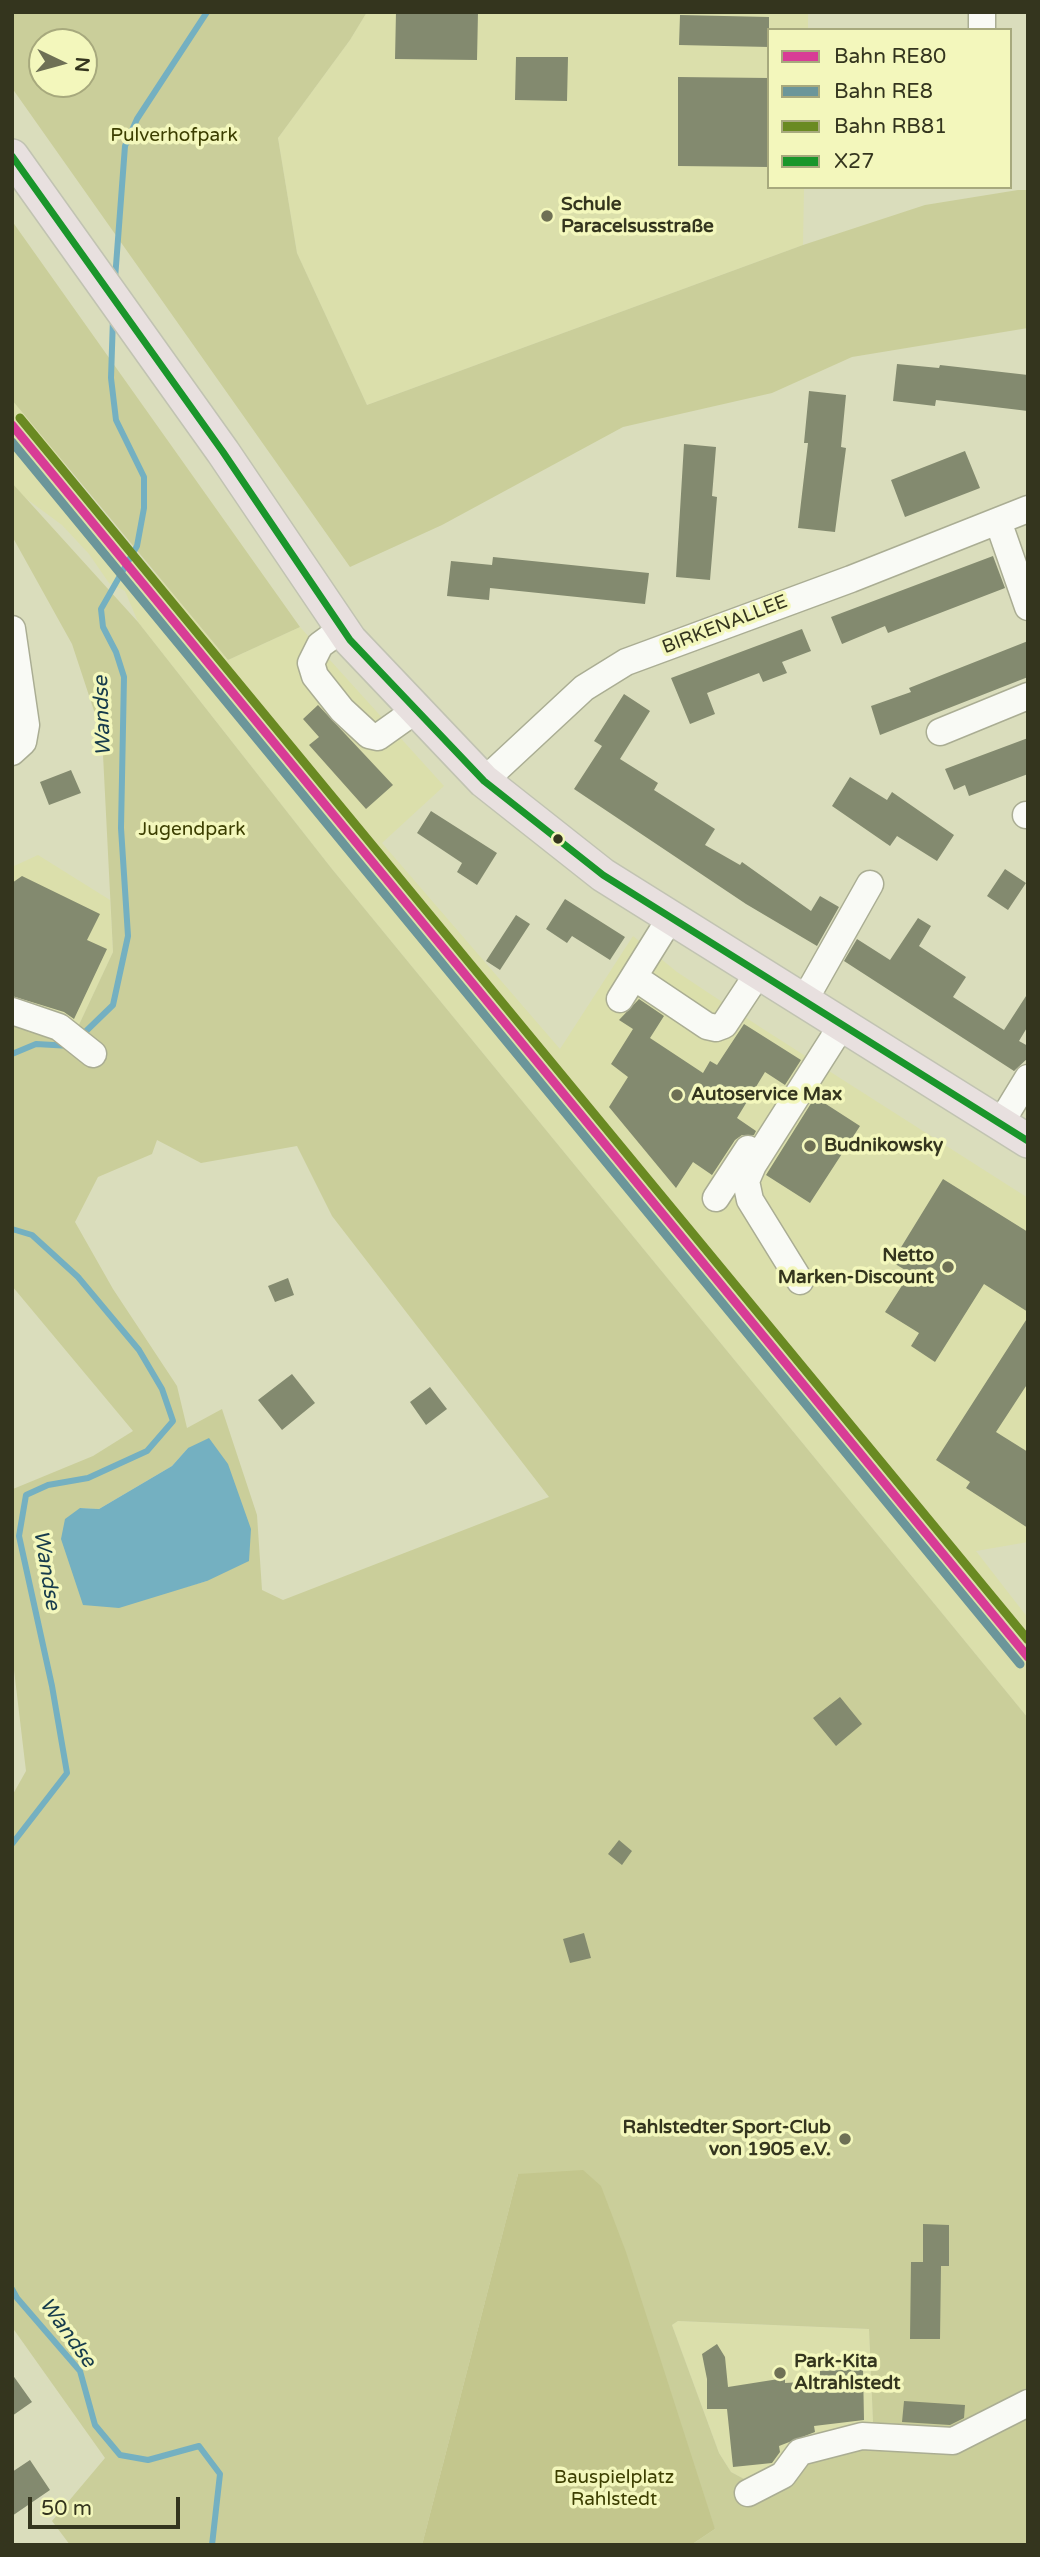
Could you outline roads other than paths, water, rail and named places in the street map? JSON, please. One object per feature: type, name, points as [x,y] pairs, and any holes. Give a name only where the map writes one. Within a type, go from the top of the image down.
[{"type":"main road","points":[[12,156],[342,629],[484,781],[603,875],[1028,1142]]},
{"type":"street","name":"BIRKENALLEE","points":[[484,781],[584,688],[626,662],[1028,509]]},
{"type":"street","points":[[999,521],[1028,607]]},
{"type":"street","points":[[12,629],[16,692],[26,735],[20,748],[12,752]]},
{"type":"street","points":[[342,629],[320,645],[311,663],[324,690],[369,735],[383,735],[416,710]]},
{"type":"street","points":[[940,732],[1028,696]]},
{"type":"street","points":[[804,1001],[870,884]]},
{"type":"street","points":[[620,999],[671,917]]},
{"type":"street","points":[[634,977],[707,1026],[716,1028],[724,1025],[759,972]]},
{"type":"street","points":[[12,1011],[59,1027],[93,1054]]},
{"type":"street","points":[[716,1198],[839,1022]]},
{"type":"street","points":[[800,1281],[750,1200],[746,1181],[839,1022]]},
{"type":"street","points":[[1000,1124],[1028,1078]]},
{"type":"street","points":[[748,2493],[783,2475],[800,2452],[862,2436],[953,2441],[1028,2403]]},
{"type":"water","points":[[209,1438],[228,1464],[251,1529],[249,1561],[207,1581],[119,1608],[83,1605],[61,1539],[65,1519],[80,1508],[99,1509],[172,1466],[188,1448]]},
{"type":"waterway","name":"Wandse","points":[[115,279],[125,146],[137,119],[207,12]]},
{"type":"waterway","name":"Wandse","points":[[81,1036],[113,1005],[128,936],[121,828],[124,677],[116,652],[103,627],[101,609],[137,546],[144,508],[144,477],[116,420],[111,378],[113,318]]},
{"type":"waterway","name":"Wandse","points":[[12,1054],[36,1044],[71,1046]]},
{"type":"waterway","name":"Wandse","points":[[12,1229],[32,1235],[78,1277],[139,1350],[162,1389],[173,1421],[147,1451],[88,1478],[48,1485],[26,1495],[19,1536],[52,1686],[67,1773],[12,1844]]},
{"type":"waterway","name":"Wandse","points":[[12,2289],[80,2371],[95,2425],[120,2455],[148,2460],[199,2446],[220,2474],[212,2545]]},
{"type":"rail line","name":"RB81","points":[[20,418],[1028,1640]]},
{"type":"rail line","name":"RE80","points":[[12,425],[1028,1657]]},
{"type":"rail line","name":"RE8","points":[[12,442],[1020,1664]]},
{"type":"place","name":"Schule Paracelsusstraße","points":[[547,216]]},
{"type":"place","name":"Autoservice Max","points":[[677,1095]]},
{"type":"place","name":"Budnikowsky","points":[[810,1146]]},
{"type":"place","name":"Netto Marken-Discount","points":[[948,1267]]},
{"type":"place","name":"Rahlstedter Sport-Club von 1905 e.V.","points":[[845,2139]]},
{"type":"place","name":"Park-Kita Altrahlstedt","points":[[780,2373]]},
{"type":"park label","name":"Pulverhofpark","points":[[174,136]]},
{"type":"park label","name":"Jugendpark","points":[[192,830]]},
{"type":"park label","name":"Bauspielplatz Rahlstedt","points":[[614,2489]]}]
